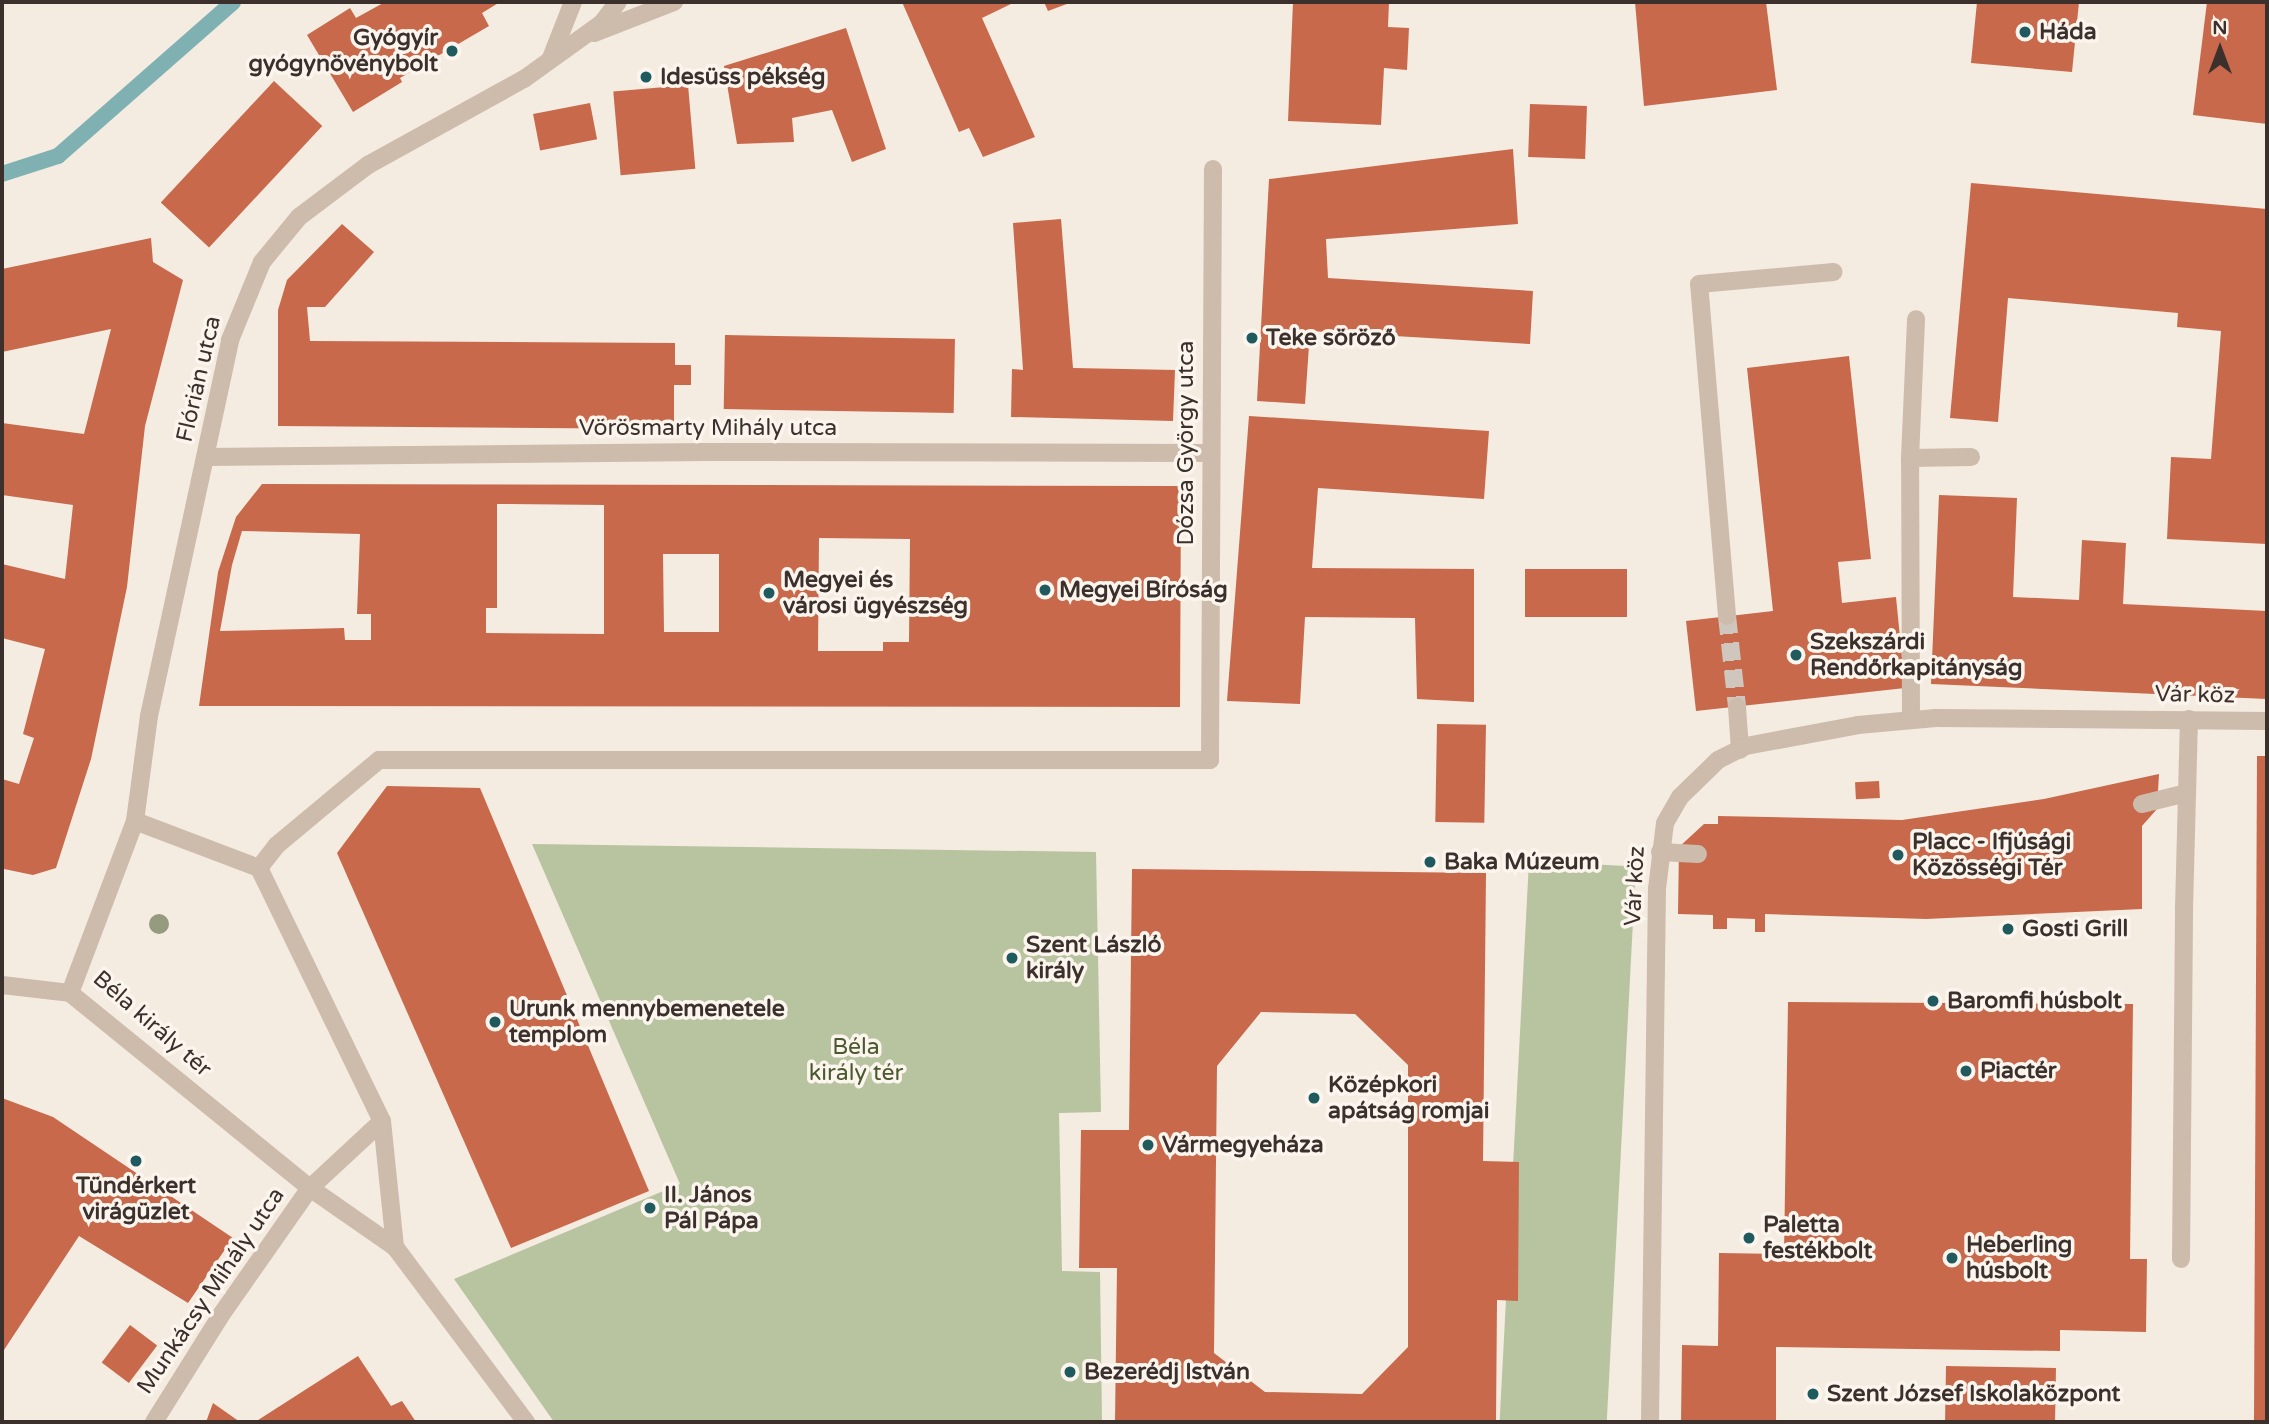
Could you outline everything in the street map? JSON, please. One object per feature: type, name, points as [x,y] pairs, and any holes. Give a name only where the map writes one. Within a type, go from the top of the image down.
[{"type":"street","points":[[551,58],[573,2]]},
{"type":"street","name":"Flórián utca","points":[[135,821],[149,716],[230,340],[262,262],[299,217],[368,165],[524,79],[602,23],[618,2]]},
{"type":"street","points":[[578,40],[674,2]]},
{"type":"street","name":"Dózsa György utca","points":[[259,867],[277,845],[379,760],[1210,760],[1213,169]]},
{"type":"street","points":[[1727,616],[1699,284],[1833,272]]},
{"type":"street","points":[[1911,719],[1910,458],[1916,319]]},
{"type":"street","name":"Vörösmarty Mihály utca","points":[[206,457],[707,452],[1210,453]]},
{"type":"street","points":[[1910,458],[1971,457]]},
{"type":"street","points":[[1737,707],[1740,750]]},
{"type":"street","name":"Vár köz","points":[[1650,1422],[1660,852],[1665,823],[1681,797],[1718,760],[1740,750],[1784,737],[1911,719],[2267,721]]},
{"type":"street","points":[[2181,1259],[2189,719]]},
{"type":"street","points":[[2142,804],[2187,793]]},
{"type":"street","points":[[135,821],[259,867],[382,1121],[396,1247]]},
{"type":"street","name":"Béla király tér","points":[[135,821],[70,993],[310,1188],[396,1247],[526,1422]]},
{"type":"street","points":[[1660,852],[1698,854]]},
{"type":"street","points":[[2,985],[70,993]]},
{"type":"street","points":[[310,1188],[382,1121]]},
{"type":"street","name":"Munkácsy Mihály utca","points":[[153,1422],[221,1315],[310,1188]]},
{"type":"green space","name":"Béla király tér","points":[[532,844],[1096,852],[1101,1112],[1059,1113],[1062,1271],[1100,1272],[1102,1422],[554,1422],[454,1279],[680,1184]]},
{"type":"green space","points":[[1529,861],[1636,867],[1607,1422],[1500,1421]]},
{"type":"building","points":[[385,2],[500,2],[482,13],[489,26],[400,78],[402,82],[353,112],[307,35],[350,8],[356,18]]},
{"type":"building","points":[[902,2],[1015,2],[982,18],[1035,137],[983,157],[969,128],[959,132]]},
{"type":"building","points":[[1044,2],[1072,2],[1048,11]]},
{"type":"building","points":[[1293,2],[1389,2],[1388,27],[1409,28],[1407,70],[1384,68],[1381,125],[1288,121]]},
{"type":"building","points":[[1635,2],[1766,2],[1777,90],[1644,106]]},
{"type":"building","name":"Háda","points":[[1977,2],[2079,2],[2072,72],[1971,63]]},
{"type":"building","points":[[2207,2],[2267,2],[2267,124],[2193,115]]},
{"type":"building","points":[[846,28],[886,149],[852,162],[832,110],[792,118],[794,142],[737,144],[724,66]]},
{"type":"building","points":[[274,81],[322,126],[209,247],[161,202]]},
{"type":"building","points":[[688,85],[695,169],[621,175],[613,92]]},
{"type":"building","points":[[590,103],[597,139],[540,150],[533,114]]},
{"type":"building","points":[[1530,104],[1587,106],[1585,159],[1528,157]]},
{"type":"building","points":[[1513,149],[1518,224],[1326,239],[1328,278],[1533,291],[1530,344],[1310,331],[1305,404],[1257,401],[1269,179]]},
{"type":"building","points":[[1971,183],[2267,209],[2267,544],[2167,539],[2171,457],[2211,459],[2221,331],[2177,327],[2178,313],[2008,298],[1998,422],[1950,418]]},
{"type":"building","points":[[1061,219],[1073,368],[1175,370],[1173,421],[1011,417],[1012,369],[1023,370],[1013,223]]},
{"type":"building","points":[[342,224],[374,252],[325,307],[307,307],[310,341],[675,343],[675,365],[691,365],[691,385],[674,385],[674,429],[278,426],[278,310],[287,280]]},
{"type":"building","points":[[151,238],[153,262],[183,280],[145,426],[127,587],[91,759],[56,868],[33,875],[2,869],[2,779],[19,784],[34,738],[23,734],[45,649],[2,638],[2,564],[65,579],[73,505],[2,495],[2,423],[84,434],[111,329],[2,352],[2,269]]},
{"type":"building","points":[[725,335],[955,339],[954,413],[724,409]]},
{"type":"building","points":[[1849,356],[1871,559],[1838,562],[1842,603],[1896,597],[1905,688],[1696,711],[1686,621],[1773,611],[1747,368]]},
{"type":"building","points":[[1249,416],[1489,431],[1484,499],[1318,488],[1312,568],[1474,569],[1474,702],[1417,699],[1415,618],[1305,617],[1300,704],[1227,701]]},
{"type":"building","points":[[262,484],[1181,486],[1180,707],[199,706],[218,572],[236,517]],"holes":[[[497,504],[604,505],[604,634],[486,633],[486,608],[497,608]],[[242,531],[360,534],[357,614],[371,614],[371,640],[345,640],[344,628],[220,631],[232,565]],[[819,538],[910,539],[909,642],[883,642],[883,651],[818,651]],[[663,554],[719,554],[719,632],[664,632]]]},
{"type":"building","points":[[1939,495],[2017,498],[2013,597],[2079,600],[2082,540],[2126,543],[2123,604],[2267,611],[2267,699],[1931,684]]},
{"type":"building","points":[[1525,569],[1627,569],[1627,617],[1525,617]]},
{"type":"building","points":[[1437,724],[1486,725],[1484,823],[1435,822]]},
{"type":"building","points":[[2257,756],[2267,756],[2267,1422],[2254,1422]]},
{"type":"building","name":"Placc - Ifjúsági Közösségi Tér","points":[[2159,774],[2157,809],[2142,826],[2142,909],[1926,919],[1765,914],[1765,932],[1755,932],[1755,919],[1727,918],[1727,929],[1713,929],[1713,915],[1678,914],[1679,847],[1704,824],[1718,824],[1718,816],[1902,820],[2044,799]]},
{"type":"building","points":[[1879,781],[1880,798],[1856,799],[1855,782]]},
{"type":"building","name":"Urunk mennybemenetele templom","points":[[387,786],[480,788],[649,1191],[511,1248],[337,853]]},
{"type":"building","name":"Vármegyeháza","points":[[1132,869],[1486,873],[1483,1161],[1519,1162],[1518,1301],[1497,1300],[1496,1422],[1115,1422],[1117,1268],[1079,1268],[1081,1130],[1129,1130]],"holes":[[[1261,1012],[1355,1014],[1408,1065],[1408,1347],[1362,1394],[1265,1392],[1214,1353],[1217,1066]]]},
{"type":"building","points":[[1788,1002],[2133,1004],[2130,1259],[2147,1259],[2146,1332],[2060,1330],[2060,1351],[1776,1347],[1776,1422],[1681,1422],[1682,1345],[1718,1346],[1719,1253],[1784,1254]]},
{"type":"building","points":[[2,1098],[53,1117],[233,1238],[188,1303],[79,1236],[2,1353]]},
{"type":"building","points":[[130,1325],[157,1345],[129,1383],[102,1363]]},
{"type":"building","points":[[358,1356],[391,1406],[402,1401],[416,1422],[255,1422]]},
{"type":"building","points":[[1946,1366],[2056,1368],[2055,1422],[1945,1422]]},
{"type":"building","points":[[213,1403],[240,1422],[206,1422]]},
{"type":"waterway","points":[[2,174],[58,156],[233,2]]},
{"type":"tunnel","points":[[1727,616],[1737,707]]},
{"type":"place","name":"Háda","points":[[2025,32]]},
{"type":"place","name":"Gyógyír gyógynövénybolt","points":[[452,51]]},
{"type":"place","name":"Idesüss pékség","points":[[646,77]]},
{"type":"place","name":"Teke söröző","points":[[1252,338]]},
{"type":"place","name":"Megyei Bíróság","points":[[1045,590]]},
{"type":"place","name":"Megyei és városi ügyészség","points":[[769,593]]},
{"type":"place","name":"Szekszárdi Rendőrkapitányság","points":[[1796,655]]},
{"type":"place","name":"Placc - Ifjúsági Közösségi Tér","points":[[1898,855]]},
{"type":"place","name":"Baka Múzeum","points":[[1430,862]]},
{"type":"place","name":"Gosti Grill","points":[[2008,929]]},
{"type":"place","name":"Szent László király","points":[[1012,958]]},
{"type":"place","name":"Baromfi húsbolt","points":[[1933,1001]]},
{"type":"place","name":"Urunk mennybemenetele templom","points":[[495,1022]]},
{"type":"place","name":"Piactér","points":[[1966,1071]]},
{"type":"place","name":"Középkori apátság romjai","points":[[1314,1098]]},
{"type":"place","name":"Vármegyeháza","points":[[1148,1145]]},
{"type":"place","name":"Tündérkert virágüzlet","points":[[136,1161]]},
{"type":"place","name":"II. János Pál Pápa","points":[[650,1208]]},
{"type":"place","name":"Paletta festékbolt","points":[[1749,1238]]},
{"type":"place","name":"Heberling húsbolt","points":[[1952,1258]]},
{"type":"place","name":"Bezerédj István","points":[[1070,1372]]},
{"type":"place","name":"Szent József Iskolaközpont","points":[[1813,1394]]}]
